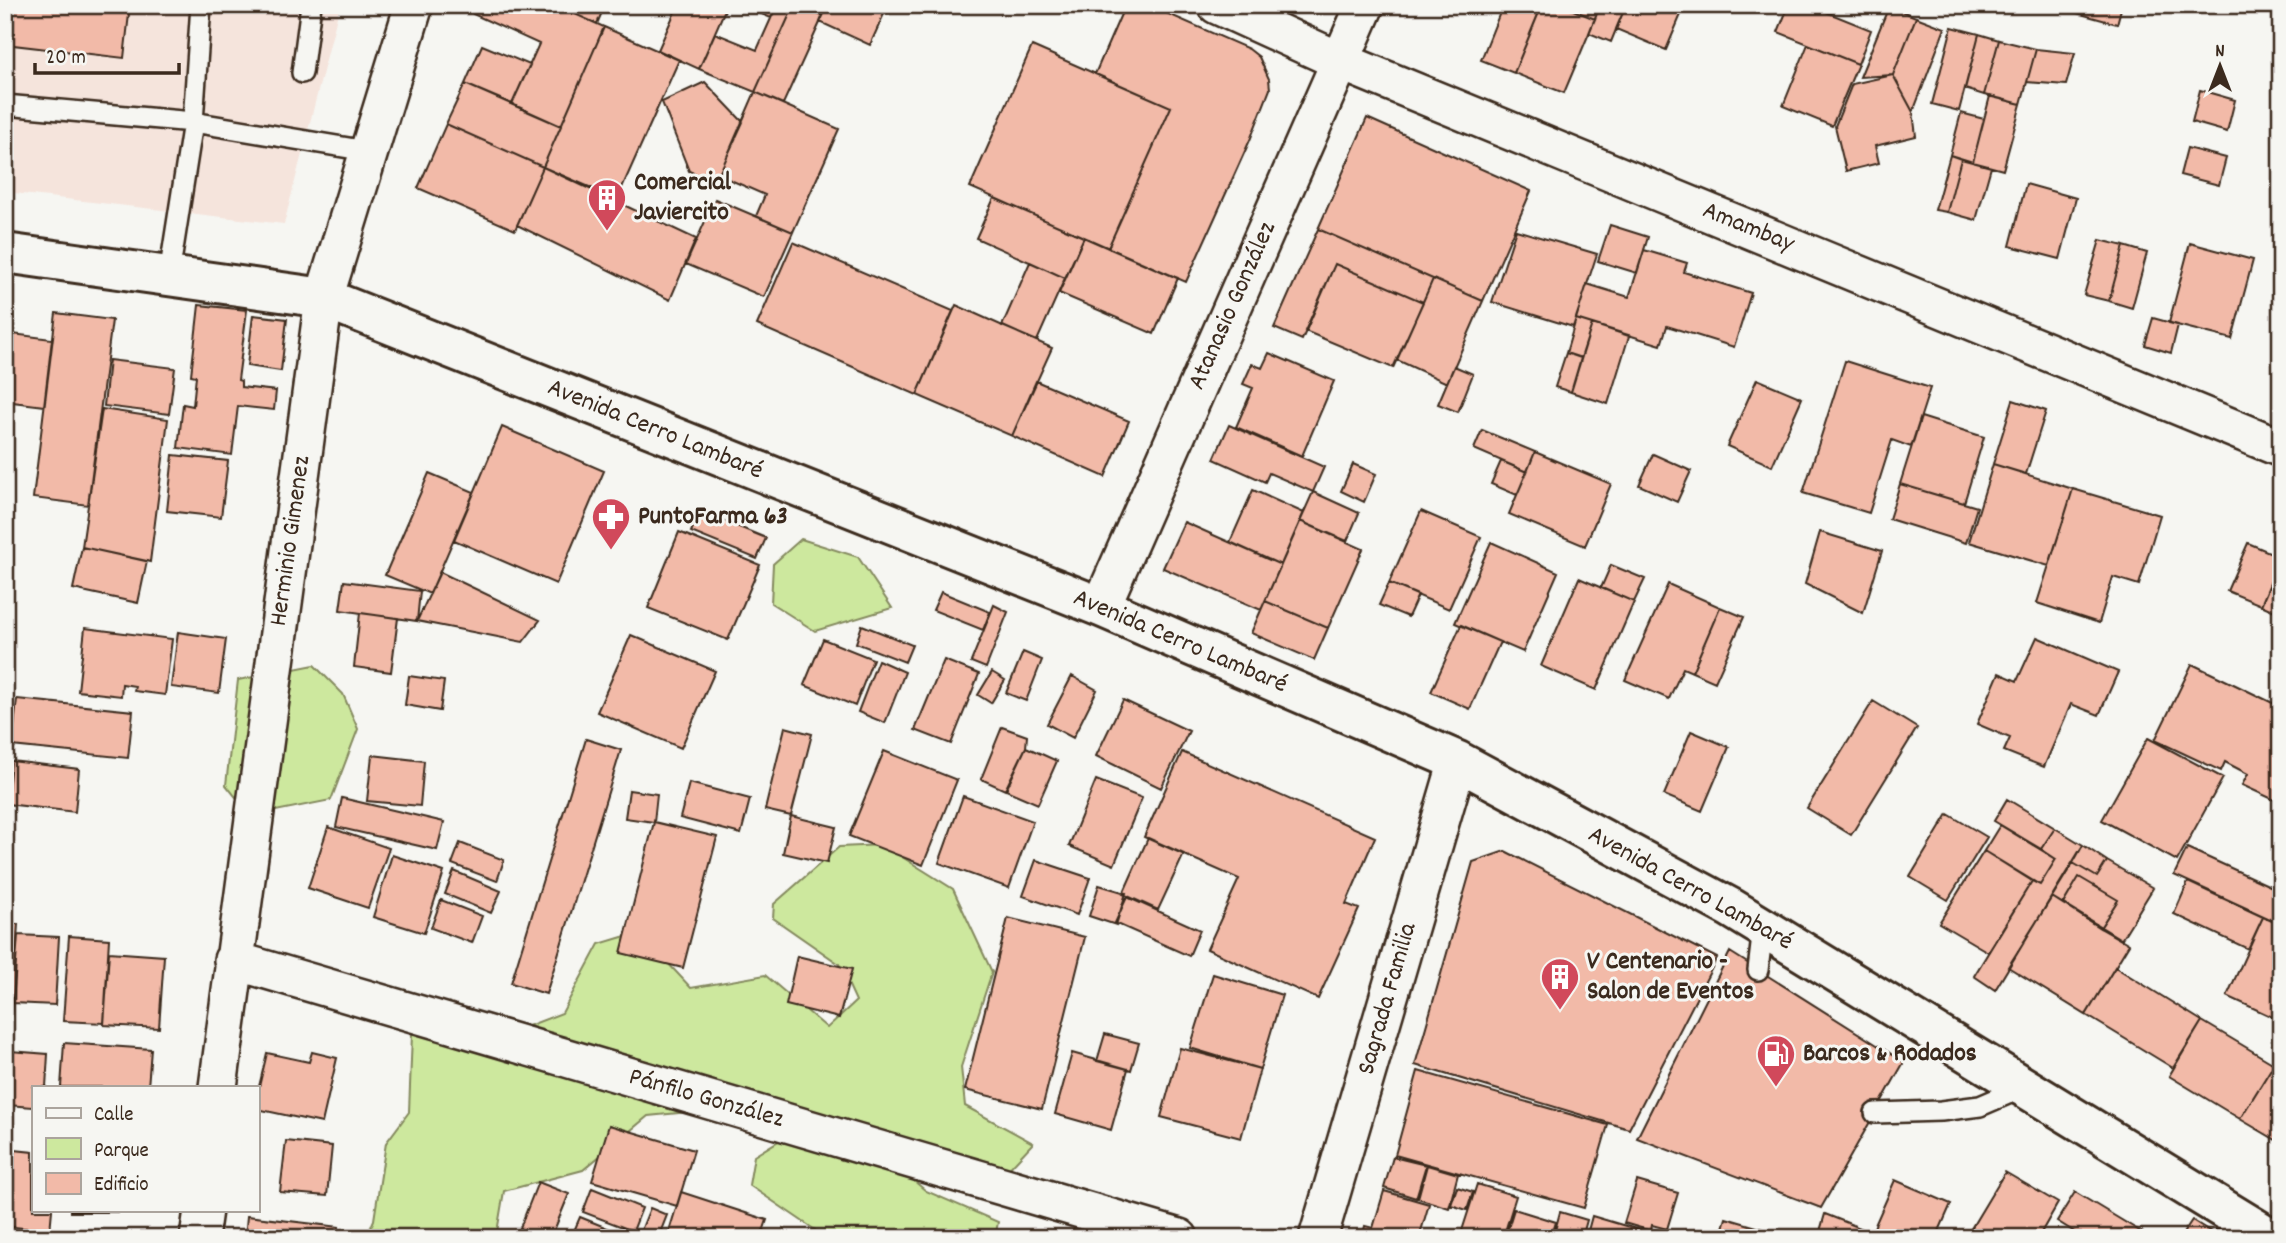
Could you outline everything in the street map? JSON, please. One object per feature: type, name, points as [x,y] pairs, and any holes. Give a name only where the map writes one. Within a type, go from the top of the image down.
[{"type":"main road","name":"Avenida Cerro Lambaré","points":[[5,253],[324,298],[1101,607],[1458,761],[1731,908],[2271,1238]]},
{"type":"street","name":"Herminio Gimenez","points":[[218,1086],[324,298],[414,5]]},
{"type":"street","name":"Amambay","points":[[1217,5],[1340,61],[2281,448]]},
{"type":"street","name":"Atanasio González","points":[[1101,607],[1365,5]]},
{"type":"street","name":"Sagrada Familia","points":[[1318,1238],[1458,761]]},
{"type":"street","name":"Pánfilo González","points":[[233,960],[1179,1238]]},
{"type":"street","points":[[199,1238],[202,1212]]},
{"type":"lane","points":[[169,275],[193,122],[201,5]]},
{"type":"lane","points":[[302,72],[311,5]]},
{"type":"lane","points":[[5,104],[193,122],[368,151]]},
{"type":"lane","points":[[1758,970],[1763,928]]},
{"type":"lane","points":[[1875,1114],[1980,1106],[2024,1087]]},
{"type":"shaded area","points":[[5,5],[340,5],[284,224],[5,192]]},
{"type":"green space","points":[[801,539],[858,557],[892,608],[815,631],[771,603],[773,564]]},
{"type":"green space","points":[[314,665],[343,694],[358,729],[331,800],[251,816],[226,785],[238,680]]},
{"type":"green space","points":[[883,845],[953,889],[992,972],[961,1067],[965,1106],[1033,1143],[1005,1173],[883,1155],[926,1191],[998,1222],[995,1238],[827,1238],[749,1185],[754,1156],[788,1135],[773,1104],[648,1116],[583,1170],[504,1191],[496,1238],[366,1238],[374,1220],[386,1143],[409,1112],[412,1034],[448,1015],[523,1028],[562,1013],[599,944],[639,932],[691,988],[765,975],[827,1028],[856,1001],[839,964],[773,918],[774,904],[839,847]]},
{"type":"building","points":[[5,5],[130,5],[124,58],[5,44]]},
{"type":"building","points":[[477,5],[555,5],[604,27],[561,126],[512,104],[539,44],[473,14]]},
{"type":"building","points":[[555,5],[605,5],[597,24]]},
{"type":"building","points":[[678,5],[727,5],[699,69],[658,50]]},
{"type":"building","points":[[748,5],[777,5],[771,18],[747,8]]},
{"type":"building","points":[[777,5],[794,5],[755,92],[699,69],[715,33],[757,50]]},
{"type":"building","points":[[794,5],[823,16],[783,104],[755,92]]},
{"type":"building","points":[[797,5],[827,5],[823,16]]},
{"type":"building","points":[[827,5],[888,5],[870,45],[820,22]]},
{"type":"building","points":[[1125,5],[1148,5],[1249,49],[1259,57],[1269,79],[1270,89],[1250,140],[1186,282],[1108,248],[1171,107],[1095,74]]},
{"type":"building","points":[[1503,5],[1523,5],[1539,12],[1514,73],[1481,60]]},
{"type":"building","points":[[1523,5],[1542,5],[1539,12]]},
{"type":"building","points":[[1542,5],[1561,5],[1595,19],[1564,93],[1514,73]]},
{"type":"building","points":[[1561,5],[1600,5],[1595,19]]},
{"type":"building","points":[[1600,5],[1626,5],[1611,42],[1589,33]]},
{"type":"building","points":[[1626,5],[1685,5],[1666,50],[1616,29]]},
{"type":"building","points":[[1789,5],[1809,5],[1871,30],[1858,64],[1778,32]]},
{"type":"building","points":[[2055,5],[2122,5],[2117,24]]},
{"type":"building","points":[[1889,6],[1916,17],[1893,75],[1860,77]]},
{"type":"building","points":[[1916,17],[1945,28],[1913,112],[1893,75]]},
{"type":"building","points":[[604,27],[679,60],[617,199],[543,167]]},
{"type":"building","points":[[1952,27],[1979,34],[1959,111],[1932,104]]},
{"type":"building","points":[[1979,34],[1999,40],[1984,95],[1965,89]]},
{"type":"building","points":[[1999,40],[2036,49],[2021,104],[1984,95]]},
{"type":"building","points":[[1808,44],[1858,64],[1832,126],[1783,106]]},
{"type":"building","points":[[482,45],[530,65],[512,104],[465,84]]},
{"type":"building","points":[[1032,46],[1171,107],[1108,248],[970,187]]},
{"type":"building","points":[[2036,49],[2075,53],[2066,85],[2027,82]]},
{"type":"building","points":[[1893,75],[1913,112],[1916,136],[1875,146],[1879,163],[1846,171],[1835,126],[1852,84]]},
{"type":"building","points":[[705,82],[743,122],[715,183],[689,171],[662,102]]},
{"type":"building","points":[[465,84],[561,126],[543,167],[446,124]]},
{"type":"building","points":[[2200,90],[2235,100],[2227,132],[2192,122]]},
{"type":"building","points":[[755,92],[839,129],[793,232],[756,216],[765,195],[719,175]]},
{"type":"building","points":[[1990,96],[2021,104],[2003,170],[1973,162]]},
{"type":"building","points":[[1961,113],[1984,119],[1973,162],[1950,155]]},
{"type":"building","points":[[1367,118],[1531,191],[1483,301],[1318,229]]},
{"type":"building","points":[[446,124],[543,167],[515,230],[418,188]]},
{"type":"building","points":[[2187,148],[2226,158],[2219,185],[2180,175]]},
{"type":"building","points":[[1950,155],[1961,159],[1947,212],[1935,210]]},
{"type":"building","points":[[1961,159],[1991,167],[1976,220],[1947,212]]},
{"type":"building","name":"Comercial Javiercito","points":[[543,167],[696,239],[670,300],[517,225]]},
{"type":"building","points":[[2026,184],[2076,198],[2060,259],[2010,246]]},
{"type":"building","points":[[994,198],[1084,237],[1065,278],[976,238]]},
{"type":"building","points":[[715,199],[793,232],[764,297],[686,264]]},
{"type":"building","points":[[1610,225],[1648,237],[1637,273],[1598,261]]},
{"type":"building","points":[[1318,229],[1433,279],[1423,302],[1335,264],[1302,340],[1274,328]]},
{"type":"building","points":[[1516,230],[1597,254],[1573,327],[1492,302]]},
{"type":"building","points":[[1084,237],[1178,278],[1154,334],[1059,293]]},
{"type":"building","points":[[2100,240],[2124,246],[2109,301],[2084,295]]},
{"type":"building","points":[[793,242],[953,311],[917,395],[757,325]]},
{"type":"building","points":[[2190,243],[2253,260],[2232,339],[2169,323]]},
{"type":"building","points":[[2124,246],[2147,253],[2132,308],[2109,301]]},
{"type":"building","points":[[1644,250],[1687,263],[1684,272],[1751,293],[1734,347],[1667,326],[1661,345],[1576,319],[1587,284],[1629,297]]},
{"type":"building","points":[[1030,262],[1065,278],[1037,341],[1002,326]]},
{"type":"building","points":[[1335,264],[1423,302],[1393,368],[1305,331]]},
{"type":"building","points":[[1433,279],[1483,301],[1447,383],[1397,360]]},
{"type":"building","points":[[199,305],[247,310],[238,380],[241,381],[241,387],[276,391],[274,410],[238,406],[232,455],[178,448],[183,404],[193,406],[196,376],[191,375]]},
{"type":"building","points":[[956,305],[1052,348],[1012,436],[917,395]]},
{"type":"building","points":[[56,313],[112,320],[88,505],[33,498]]},
{"type":"building","points":[[253,315],[287,319],[281,371],[247,366]]},
{"type":"building","points":[[2153,318],[2178,325],[2171,353],[2145,345]]},
{"type":"building","points":[[1576,319],[1592,324],[1581,358],[1566,353]]},
{"type":"building","points":[[1592,324],[1629,336],[1608,404],[1571,392]]},
{"type":"building","points":[[5,333],[52,339],[44,406],[5,401]]},
{"type":"building","points":[[1269,353],[1334,381],[1302,456],[1236,427],[1253,388],[1243,384],[1252,364],[1262,368]]},
{"type":"building","points":[[1566,353],[1581,358],[1571,392],[1555,387]]},
{"type":"building","points":[[109,360],[175,368],[169,414],[104,406]]},
{"type":"building","points":[[1845,361],[1930,388],[1911,447],[1892,440],[1869,513],[1803,493]]},
{"type":"building","points":[[1454,366],[1473,374],[1458,412],[1438,404]]},
{"type":"building","points":[[1757,379],[1802,398],[1772,466],[1727,446]]},
{"type":"building","points":[[1036,381],[1129,421],[1105,477],[1012,436]]},
{"type":"building","points":[[2013,400],[2046,411],[2026,474],[1993,464]]},
{"type":"building","points":[[102,409],[168,419],[150,562],[82,547]]},
{"type":"building","points":[[1921,417],[1984,437],[1964,503],[1900,484]]},
{"type":"building","points":[[1229,425],[1324,467],[1313,492],[1269,473],[1265,482],[1214,459]]},
{"type":"building","points":[[502,427],[604,471],[556,584],[454,540]]},
{"type":"building","points":[[1482,430],[1535,452],[1527,472],[1474,449]]},
{"type":"building","points":[[1535,452],[1611,484],[1585,546],[1509,514]]},
{"type":"building","points":[[1653,454],[1691,471],[1677,502],[1639,485]]},
{"type":"building","points":[[173,455],[228,461],[221,517],[167,511]]},
{"type":"building","points":[[1501,461],[1527,472],[1517,495],[1491,484]]},
{"type":"building","points":[[1353,464],[1376,474],[1364,502],[1341,491]]},
{"type":"building","points":[[1993,464],[2073,489],[2049,566],[1969,542]]},
{"type":"building","points":[[429,473],[474,492],[430,594],[385,575]]},
{"type":"building","points":[[1900,484],[1977,507],[1966,543],[1889,519]]},
{"type":"building","points":[[2073,489],[2160,515],[2139,585],[2113,577],[2099,623],[2037,603]]},
{"type":"building","points":[[1253,490],[1304,513],[1281,565],[1230,542]]},
{"type":"building","points":[[1313,492],[1359,513],[1347,541],[1300,521]]},
{"type":"building","points":[[700,511],[766,538],[757,559],[691,532]]},
{"type":"building","points":[[1421,511],[1481,537],[1449,609],[1389,583]]},
{"type":"building","points":[[1300,521],[1363,549],[1328,628],[1265,601]]},
{"type":"building","points":[[1184,522],[1281,565],[1261,610],[1163,568]]},
{"type":"building","points":[[679,532],[760,565],[728,640],[648,608]]},
{"type":"building","points":[[1820,532],[1882,551],[1863,613],[1805,584]]},
{"type":"building","points":[[1491,542],[1558,572],[1523,652],[1455,623]]},
{"type":"building","points":[[2248,543],[2281,557],[2261,605],[2227,591]]},
{"type":"building","points":[[82,547],[147,561],[138,603],[73,589]]},
{"type":"building","points":[[2281,559],[2281,614],[2261,605]]},
{"type":"building","points":[[1611,565],[1645,579],[1634,602],[1601,588]]},
{"type":"building","points":[[440,572],[540,620],[523,642],[417,621]]},
{"type":"building","points":[[1579,578],[1634,602],[1596,690],[1541,666]]},
{"type":"building","points":[[344,581],[420,591],[417,621],[340,610]]},
{"type":"building","points":[[1389,583],[1418,595],[1408,617],[1379,605]]},
{"type":"building","points":[[1668,584],[1720,607],[1692,672],[1683,668],[1669,699],[1625,680]]},
{"type":"building","points":[[941,592],[990,612],[983,630],[933,610]]},
{"type":"building","points":[[1265,601],[1328,628],[1314,660],[1251,633]]},
{"type":"building","points":[[994,605],[1008,612],[986,668],[971,662]]},
{"type":"building","points":[[1720,607],[1744,617],[1715,682],[1692,672]]},
{"type":"building","points":[[360,613],[398,618],[391,672],[354,667]]},
{"type":"building","points":[[862,625],[912,645],[905,662],[856,643]]},
{"type":"building","points":[[1461,625],[1500,642],[1470,709],[1431,692]]},
{"type":"building","points":[[85,628],[172,639],[165,695],[134,691],[135,686],[122,684],[121,696],[78,691]]},
{"type":"building","points":[[178,632],[226,639],[219,693],[171,687]]},
{"type":"building","points":[[631,635],[715,671],[681,748],[597,712]]},
{"type":"building","points":[[2037,637],[2118,672],[2099,715],[2071,704],[2044,767],[2004,751],[2010,738],[1977,724],[1999,673],[2017,681]]},
{"type":"building","points":[[823,639],[873,659],[855,706],[804,685]]},
{"type":"building","points":[[1023,652],[1042,660],[1026,701],[1006,693]]},
{"type":"building","points":[[878,660],[905,672],[885,723],[858,712]]},
{"type":"building","points":[[944,660],[979,674],[951,744],[915,730]]},
{"type":"building","points":[[2192,664],[2281,707],[2281,803],[2242,785],[2248,774],[2225,762],[2221,771],[2155,740]]},
{"type":"building","points":[[992,672],[1005,680],[991,703],[978,695]]},
{"type":"building","points":[[409,676],[444,681],[440,711],[405,705]]},
{"type":"building","points":[[1072,676],[1097,690],[1073,738],[1047,724]]},
{"type":"building","points":[[17,699],[133,711],[128,758],[12,746]]},
{"type":"building","points":[[1123,700],[1189,731],[1161,788],[1096,756]]},
{"type":"building","points":[[1873,701],[1917,728],[1851,835],[1807,808]]},
{"type":"building","points":[[785,727],[812,734],[791,816],[765,810]]},
{"type":"building","points":[[1002,727],[1027,736],[1026,747],[1005,790],[981,779]]},
{"type":"building","points":[[1691,731],[1729,747],[1702,811],[1664,795]]},
{"type":"building","points":[[2148,738],[2223,778],[2177,861],[2102,820]]},
{"type":"building","points":[[586,739],[621,750],[546,994],[511,983]]},
{"type":"building","points":[[1026,747],[1057,761],[1038,804],[1006,790]]},
{"type":"building","points":[[884,751],[957,780],[923,865],[849,836]]},
{"type":"building","points":[[1182,752],[1375,837],[1346,904],[1359,909],[1318,999],[1207,949],[1239,879],[1144,837]]},
{"type":"building","points":[[372,755],[424,761],[420,806],[367,801]]},
{"type":"building","points":[[11,761],[79,769],[75,812],[7,804]]},
{"type":"building","points":[[1096,780],[1142,798],[1114,865],[1069,846]]},
{"type":"building","points":[[689,783],[750,799],[741,834],[680,818]]},
{"type":"building","points":[[629,790],[657,794],[654,822],[625,818]]},
{"type":"building","points":[[963,796],[1033,821],[1009,888],[939,863]]},
{"type":"building","points":[[342,798],[444,822],[437,850],[336,827]]},
{"type":"building","points":[[2007,799],[2055,828],[2041,849],[1994,821]]},
{"type":"building","points":[[1948,814],[1987,837],[1948,900],[1910,877]]},
{"type":"building","points":[[791,816],[836,827],[827,863],[783,853]]},
{"type":"building","points":[[654,822],[717,837],[683,968],[621,953]]},
{"type":"building","points":[[2000,825],[2056,859],[2040,885],[1984,851]]},
{"type":"building","points":[[328,827],[389,848],[368,908],[308,888]]},
{"type":"building","points":[[2055,828],[2083,845],[1995,990],[1974,976],[2032,881],[2040,885],[2056,859],[2041,849]]},
{"type":"building","points":[[1148,838],[1184,854],[1158,910],[1123,894]]},
{"type":"building","points":[[460,843],[504,860],[497,881],[452,864]]},
{"type":"building","points":[[2083,845],[2107,861],[2097,877],[2073,863]]},
{"type":"building","points":[[2187,848],[2281,891],[2281,924],[2174,875]]},
{"type":"building","name":"V Centenario - Salon de Eventos","points":[[1505,851],[1717,958],[1629,1129],[1415,1065],[1473,862]]},
{"type":"building","points":[[1984,851],[2032,881],[1988,952],[1939,923]]},
{"type":"building","points":[[392,855],[444,872],[424,933],[373,917]]},
{"type":"building","points":[[1036,860],[1090,878],[1077,915],[1023,896]]},
{"type":"building","points":[[2107,861],[2153,888],[2121,940],[2100,928],[2118,900],[2079,877],[2063,904],[2052,897],[2073,863],[2097,877]]},
{"type":"building","points":[[454,871],[501,891],[491,913],[445,894]]},
{"type":"building","points":[[2079,877],[2118,900],[2100,928],[2063,904]]},
{"type":"building","points":[[2188,882],[2263,917],[2248,949],[2174,914]]},
{"type":"building","points":[[1099,885],[1126,893],[1116,925],[1089,916]]},
{"type":"building","points":[[1127,897],[1200,930],[1189,956],[1115,923]]},
{"type":"building","points":[[2052,897],[2129,944],[2086,1015],[2008,967]]},
{"type":"building","points":[[441,900],[482,916],[472,943],[431,928]]},
{"type":"building","points":[[2263,917],[2281,925],[2281,1021],[2227,996]]},
{"type":"building","points":[[1008,918],[1085,937],[1042,1109],[965,1090]]},
{"type":"building","points":[[5,924],[18,924],[12,1016],[5,1016]]},
{"type":"building","points":[[18,935],[59,937],[55,1005],[13,1003]]},
{"type":"building","points":[[69,936],[109,939],[104,1023],[63,1021]]},
{"type":"building","points":[[109,952],[164,956],[159,1028],[104,1025]]},
{"type":"building","name":"Barcos & Rodados","points":[[1730,952],[1904,1062],[1821,1208],[1637,1138]]},
{"type":"building","points":[[797,956],[852,969],[839,1018],[786,1005]]},
{"type":"building","points":[[2115,967],[2202,1021],[2173,1068],[2086,1015]]},
{"type":"building","points":[[1213,974],[1282,995],[1260,1069],[1190,1048]]},
{"type":"building","points":[[2202,1021],[2274,1064],[2240,1119],[2169,1076]]},
{"type":"building","points":[[5,1033],[11,1034],[7,1103],[5,1103]]},
{"type":"building","points":[[1105,1034],[1139,1043],[1131,1070],[1097,1061]]},
{"type":"building","points":[[64,1043],[151,1049],[148,1086],[61,1086]]},
{"type":"building","points":[[1180,1048],[1260,1069],[1241,1138],[1161,1117]]},
{"type":"building","points":[[10,1051],[48,1054],[46,1086],[32,1086],[32,1107],[7,1105]]},
{"type":"building","points":[[312,1052],[337,1058],[322,1123],[259,1109],[259,1087],[267,1053],[309,1062]]},
{"type":"building","points":[[1072,1053],[1128,1069],[1111,1130],[1055,1114]]},
{"type":"building","points":[[2274,1064],[2281,1069],[2281,1143],[2240,1119]]},
{"type":"building","points":[[1418,1071],[1608,1125],[1584,1208],[1395,1155]]},
{"type":"building","points":[[609,1125],[694,1150],[677,1206],[592,1181]]},
{"type":"building","points":[[286,1141],[332,1146],[327,1196],[280,1192]]},
{"type":"building","points":[[5,1149],[32,1152],[32,1212],[52,1212],[50,1231],[5,1226]]},
{"type":"building","points":[[1393,1157],[1426,1165],[1416,1198],[1384,1188]]},
{"type":"building","points":[[1427,1165],[1458,1174],[1449,1208],[1418,1198]]},
{"type":"building","points":[[2005,1172],[2058,1203],[2038,1238],[1979,1238],[1969,1232]]},
{"type":"building","points":[[1895,1180],[1951,1204],[1936,1238],[1884,1238],[1872,1232]]},
{"type":"building","points":[[1637,1181],[1678,1193],[1667,1229],[1652,1225],[1651,1231],[1624,1223]]},
{"type":"building","points":[[538,1182],[569,1194],[551,1238],[516,1238]]},
{"type":"building","points":[[1477,1184],[1516,1196],[1503,1238],[1460,1237]]},
{"type":"building","points":[[1457,1187],[1473,1192],[1467,1210],[1451,1205]]},
{"type":"building","points":[[592,1188],[642,1208],[633,1231],[583,1212]]},
{"type":"building","points":[[1384,1191],[1429,1204],[1419,1238],[1362,1238],[1365,1226],[1373,1228]]},
{"type":"building","points":[[681,1192],[767,1220],[761,1238],[667,1238]]},
{"type":"building","points":[[2075,1192],[2143,1233],[2140,1238],[2084,1238],[2057,1221]]},
{"type":"building","points":[[650,1208],[667,1215],[658,1238],[638,1238]]},
{"type":"building","points":[[1514,1209],[1556,1222],[1551,1238],[1505,1238]]},
{"type":"building","points":[[1560,1212],[1587,1220],[1582,1238],[1553,1238]]},
{"type":"building","points":[[1825,1214],[1868,1231],[1866,1238],[1818,1238]]},
{"type":"building","points":[[247,1216],[339,1227],[338,1238],[245,1238]]},
{"type":"building","points":[[1592,1216],[1666,1238],[1586,1238]]},
{"type":"building","points":[[580,1217],[632,1238],[571,1238]]},
{"type":"building","points":[[1726,1218],[1784,1235],[1783,1238],[1720,1238]]},
{"type":"building","points":[[2192,1220],[2219,1237],[2180,1238]]},
{"type":"building","points":[[763,1230],[788,1238],[761,1238]]},
{"type":"place","name":"Comercial Javiercito","points":[[607,232]]},
{"type":"place","name":"PuntoFarma 63","points":[[611,551]]},
{"type":"place","name":"V Centenario - Salon de Eventos","points":[[1560,1011]]},
{"type":"place","name":"Barcos & Rodados","points":[[1776,1088]]}]
